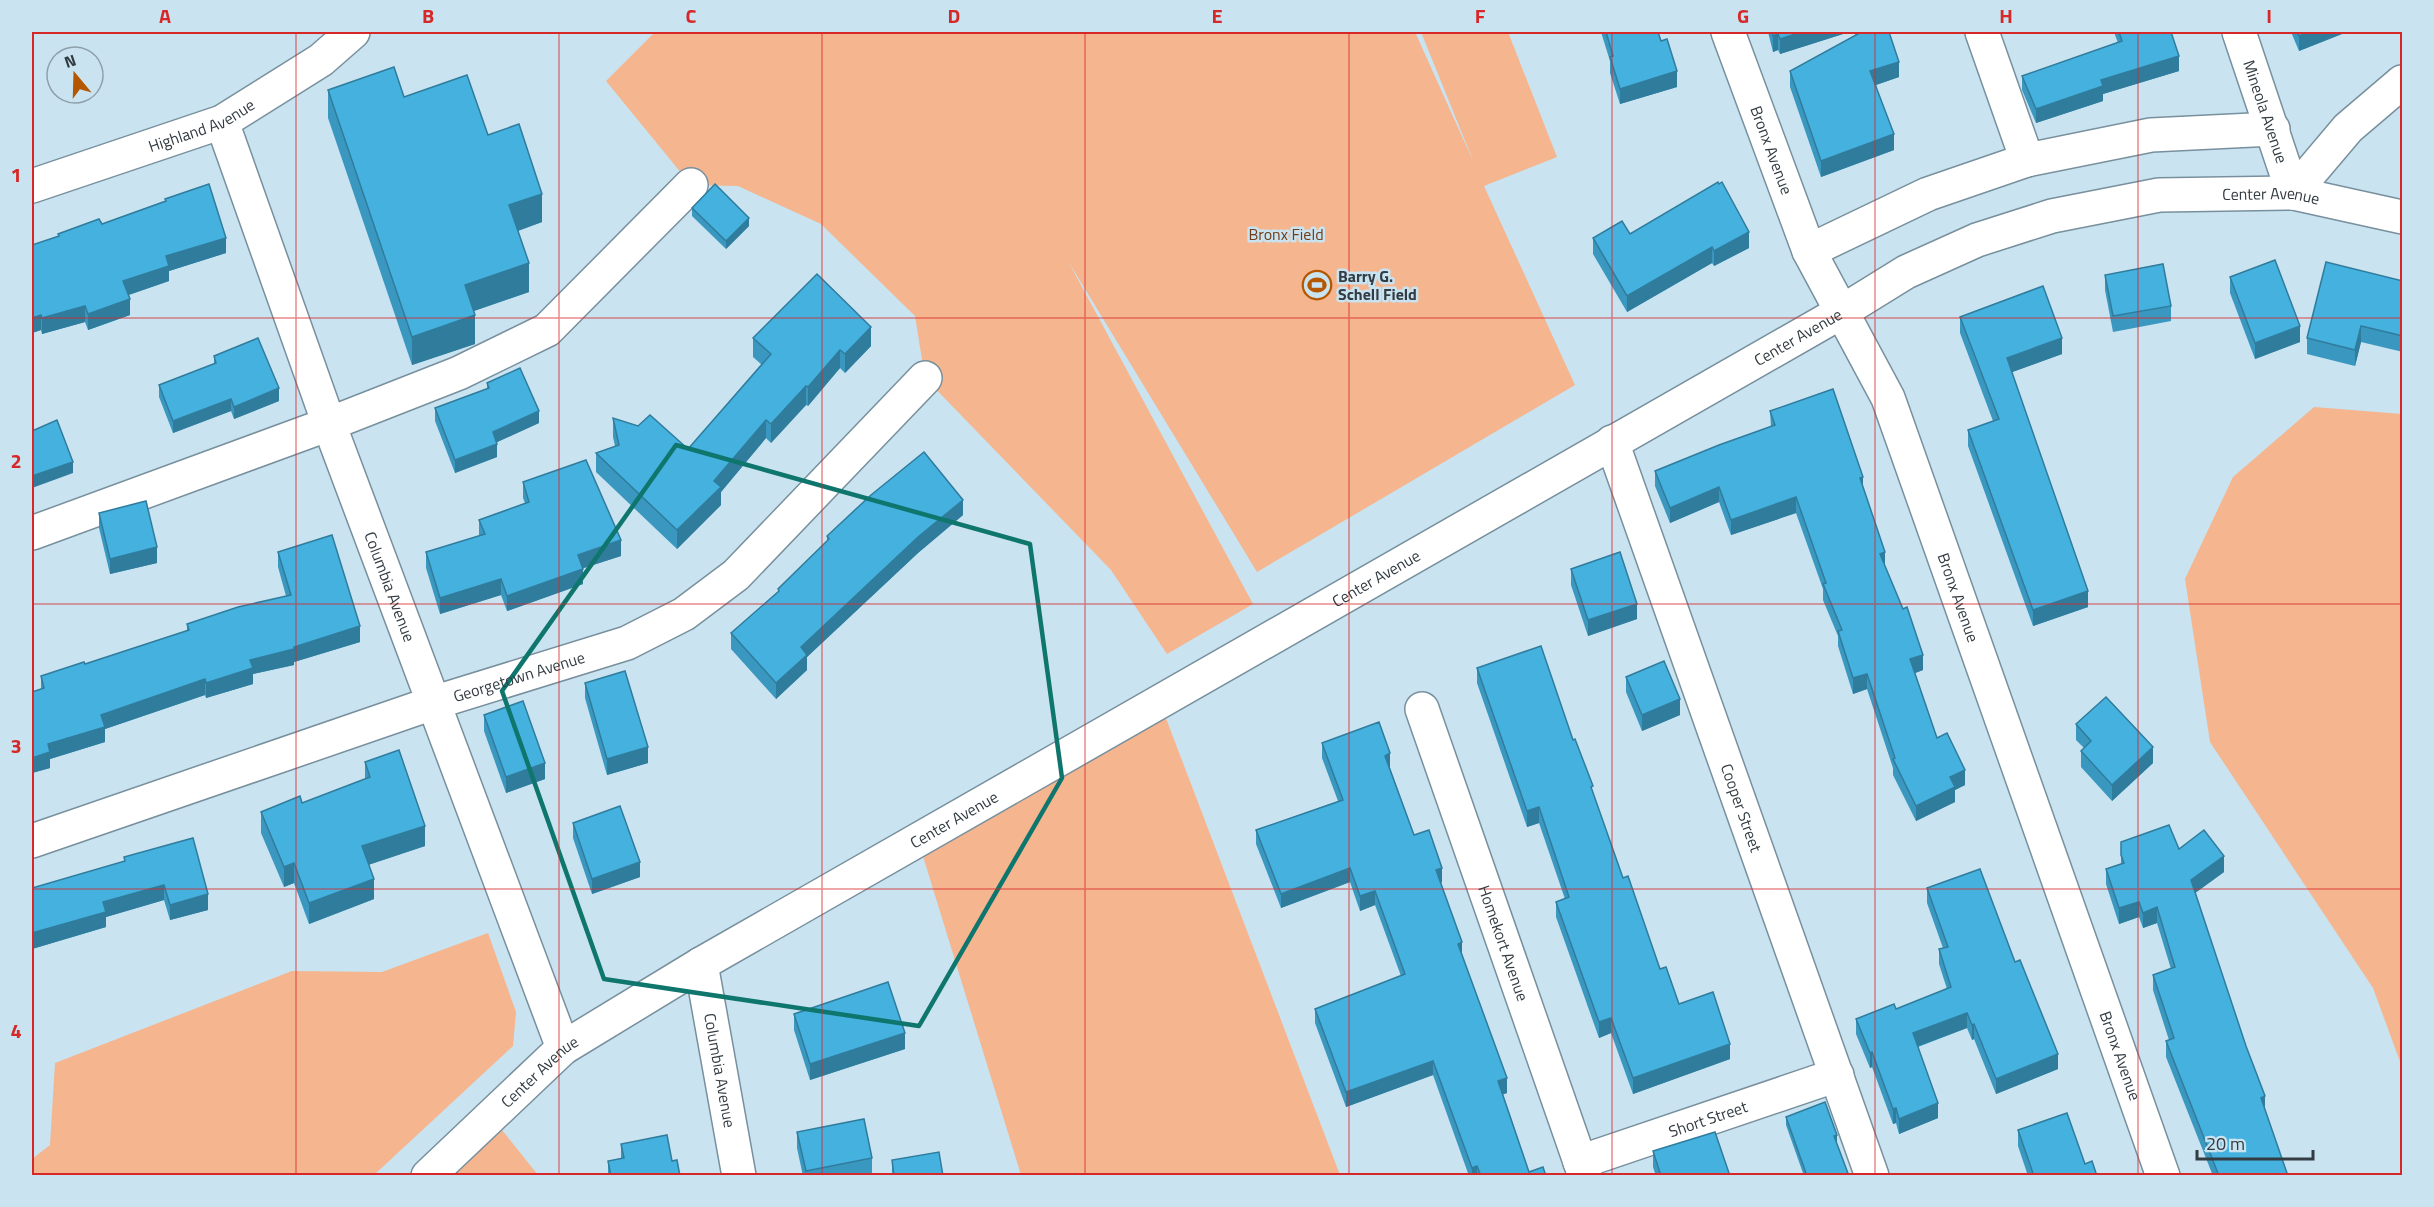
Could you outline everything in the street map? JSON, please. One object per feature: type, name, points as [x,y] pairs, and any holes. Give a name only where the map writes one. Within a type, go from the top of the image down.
[{"type":"street","name":"Highland Avenue","points":[[32,186],[222,122],[321,60],[353,32]]},
{"type":"street","name":"Bronx Avenue","points":[[1728,32],[1809,251],[1888,398],[2163,1176]]},
{"type":"street","points":[[1982,32],[2027,160]]},
{"type":"street","name":"Mineola Avenue","points":[[2239,32],[2293,193]]},
{"type":"street","points":[[2293,193],[2348,128],[2403,82]]},
{"type":"street","name":"Columbia Avenue","points":[[222,122],[329,424],[563,1048]]},
{"type":"street","points":[[1809,251],[1928,194],[2027,160],[2151,135],[2273,129]]},
{"type":"street","points":[[32,533],[329,424],[459,373],[547,330],[691,185]]},
{"type":"street","name":"Center Avenue","points":[[428,1176],[563,1048],[701,964],[1843,311],[1906,272],[1977,240],[2052,216],[2159,195],[2293,193],[2403,217]]},
{"type":"street","name":"Georgetown Avenue","points":[[32,842],[433,703],[627,643],[684,614],[736,575],[925,378]]},
{"type":"street","name":"Cooper Street","points":[[1611,442],[1872,1176]]},
{"type":"street","name":"Homekort Avenue","points":[[1422,709],[1582,1169]]},
{"type":"street","name":"Columbia Avenue","points":[[701,964],[739,1176]]},
{"type":"street","name":"Short Street","points":[[1582,1169],[1837,1075]]},
{"type":"highlighted area","points":[[676,445],[1030,544],[1062,778],[919,1026],[604,979],[502,691]]},
{"type":"green space","name":"Bronx Field","points":[[655,32],[1415,32],[1474,163],[1421,32],[1508,32],[1557,157],[1484,186],[1575,385],[1257,572],[1068,261],[1253,604],[1167,654],[1111,570],[925,378],[915,316],[821,224],[738,186],[691,185],[606,81]]},
{"type":"green space","points":[[2314,407],[2402,414],[2402,1067],[2373,988],[2210,742],[2185,579],[2233,477]]},
{"type":"green space","points":[[1159,700],[1340,1175],[1021,1175],[918,840]]},
{"type":"green space","points":[[488,933],[516,1012],[513,1046],[374,1175],[32,1175],[32,1159],[50,1145],[55,1063],[292,971],[382,972]]},
{"type":"green space","points":[[490,1115],[538,1175],[428,1176]]},
{"type":"building","points":[[1606,32],[1658,32],[1661,41],[1667,39],[1677,71],[1620,89],[1610,57],[1613,56]]},
{"type":"building","points":[[1772,32],[1802,32],[1780,39],[1778,34],[1773,36]]},
{"type":"building","points":[[1857,32],[1889,32],[1899,62],[1870,71],[1894,134],[1821,161],[1790,71],[1858,34]]},
{"type":"building","points":[[2119,32],[2171,32],[2179,56],[2101,80],[2103,86],[2036,109],[2022,76],[2122,41]]},
{"type":"building","points":[[2297,32],[2309,32],[2299,36]]},
{"type":"building","points":[[394,67],[404,97],[467,75],[488,135],[519,124],[542,194],[509,205],[529,263],[465,285],[475,315],[412,337],[328,90]]},
{"type":"building","points":[[1718,182],[1719,184],[1722,182],[1749,232],[1714,251],[1712,247],[1627,296],[1593,238],[1622,221],[1630,234]]},
{"type":"building","points":[[209,184],[226,238],[166,256],[169,266],[123,281],[130,299],[88,314],[85,306],[42,318],[41,315],[32,318],[32,245],[99,219],[102,224]]},
{"type":"building","points":[[715,184],[749,218],[726,241],[692,208]]},
{"type":"building","points":[[2275,260],[2300,326],[2255,343],[2230,277]]},
{"type":"building","points":[[2326,262],[2403,281],[2403,336],[2361,326],[2355,350],[2307,338]]},
{"type":"building","points":[[2163,264],[2171,306],[2113,316],[2105,275]]},
{"type":"building","points":[[817,274],[871,327],[845,354],[840,350],[808,387],[806,386],[771,424],[766,420],[714,481],[721,487],[677,530],[596,453],[619,445],[613,418],[638,426],[650,415],[688,449],[771,354],[753,338]]},
{"type":"building","points":[[2043,286],[2062,338],[2007,358],[2088,591],[2033,610],[1968,430],[1999,419],[1960,317]]},
{"type":"building","points":[[258,338],[279,388],[234,407],[231,399],[173,421],[159,385],[216,363],[214,356]]},
{"type":"building","points":[[520,368],[539,411],[493,432],[497,444],[455,460],[435,408],[489,388],[487,383]]},
{"type":"building","points":[[1833,389],[1863,477],[1860,478],[1885,552],[1880,554],[1903,609],[1907,607],[1923,655],[1910,659],[1937,738],[1947,733],[1965,770],[1950,777],[1955,787],[1916,806],[1893,759],[1895,758],[1867,674],[1853,678],[1838,631],[1842,630],[1823,584],[1826,583],[1796,497],[1731,520],[1719,487],[1670,508],[1655,471],[1775,425],[1770,411]]},
{"type":"building","points":[[57,420],[73,462],[32,476],[32,431]]},
{"type":"building","points":[[924,452],[963,500],[918,537],[801,647],[807,655],[776,683],[731,633],[779,591],[778,589],[829,539],[827,536],[871,495]]},
{"type":"building","points":[[586,460],[621,540],[578,555],[583,569],[507,596],[501,579],[440,598],[426,552],[485,534],[479,520],[529,502],[523,482]]},
{"type":"building","points":[[146,501],[157,547],[110,559],[99,513]]},
{"type":"building","points":[[332,535],[360,626],[294,647],[294,649],[250,660],[253,668],[206,683],[205,679],[101,715],[105,727],[48,744],[50,752],[32,758],[32,692],[44,688],[41,676],[189,630],[187,624],[238,607],[291,595],[278,552]]},
{"type":"building","points":[[1620,552],[1637,604],[1588,620],[1571,569]]},
{"type":"building","points":[[1541,646],[1573,740],[1575,739],[1593,786],[1591,787],[1623,878],[1628,876],[1660,969],[1666,967],[1679,1004],[1713,992],[1730,1044],[1633,1078],[1611,1018],[1599,1022],[1556,902],[1569,897],[1539,807],[1527,811],[1477,668]]},
{"type":"building","points":[[1664,661],[1680,699],[1642,715],[1626,677]]},
{"type":"building","points":[[625,671],[648,747],[607,759],[585,683]]},
{"type":"building","points":[[2106,697],[2153,747],[2112,785],[2081,751],[2091,741],[2076,724]]},
{"type":"building","points":[[523,701],[545,763],[506,777],[484,715]]},
{"type":"building","points":[[1379,722],[1390,753],[1385,756],[1414,835],[1429,830],[1442,868],[1436,870],[1462,942],[1458,944],[1507,1078],[1498,1081],[1529,1172],[1543,1167],[1546,1176],[1481,1176],[1477,1166],[1472,1168],[1433,1061],[1346,1092],[1315,1009],[1405,974],[1375,891],[1360,896],[1350,868],[1281,894],[1256,830],[1343,800],[1322,743]]},
{"type":"building","points":[[399,750],[425,826],[362,846],[374,879],[309,903],[294,863],[284,867],[261,812],[300,796],[302,803],[370,777],[365,762]]},
{"type":"building","points":[[620,806],[640,862],[592,879],[573,823]]},
{"type":"building","points":[[2169,825],[2179,849],[2204,830],[2224,856],[2191,880],[2265,1096],[2261,1098],[2288,1176],[2219,1176],[2166,1041],[2174,1038],[2153,975],[2175,967],[2157,907],[2143,913],[2139,902],[2119,908],[2106,869],[2124,863],[2121,855],[2121,842]]},
{"type":"building","points":[[193,838],[208,894],[170,905],[164,885],[103,902],[106,912],[32,933],[32,888],[125,861],[124,857]]},
{"type":"building","points":[[1980,869],[2015,962],[2020,960],[2058,1054],[1996,1079],[1974,1024],[1972,1025],[1967,1013],[1913,1033],[1938,1103],[1899,1119],[1856,1019],[1894,1004],[1896,1009],[1951,987],[1939,949],[1948,947],[1927,888]]},
{"type":"building","points":[[888,982],[905,1033],[810,1064],[794,1014]]},
{"type":"building","points":[[1825,1102],[1837,1135],[1834,1136],[1849,1176],[1807,1176],[1786,1117]]},
{"type":"building","points":[[2067,1113],[2085,1164],[2092,1161],[2097,1176],[2034,1176],[2018,1130]]},
{"type":"building","points":[[864,1119],[872,1158],[806,1171],[797,1132]]},
{"type":"building","points":[[1715,1132],[1730,1176],[1661,1176],[1653,1151]]},
{"type":"building","points":[[667,1135],[672,1161],[677,1160],[680,1176],[611,1176],[608,1161],[624,1158],[621,1144]]},
{"type":"building","points":[[939,1152],[943,1176],[894,1176],[892,1160]]},
{"type":"place","name":"Barry G. Schell Field","points":[[1317,285]]}]
